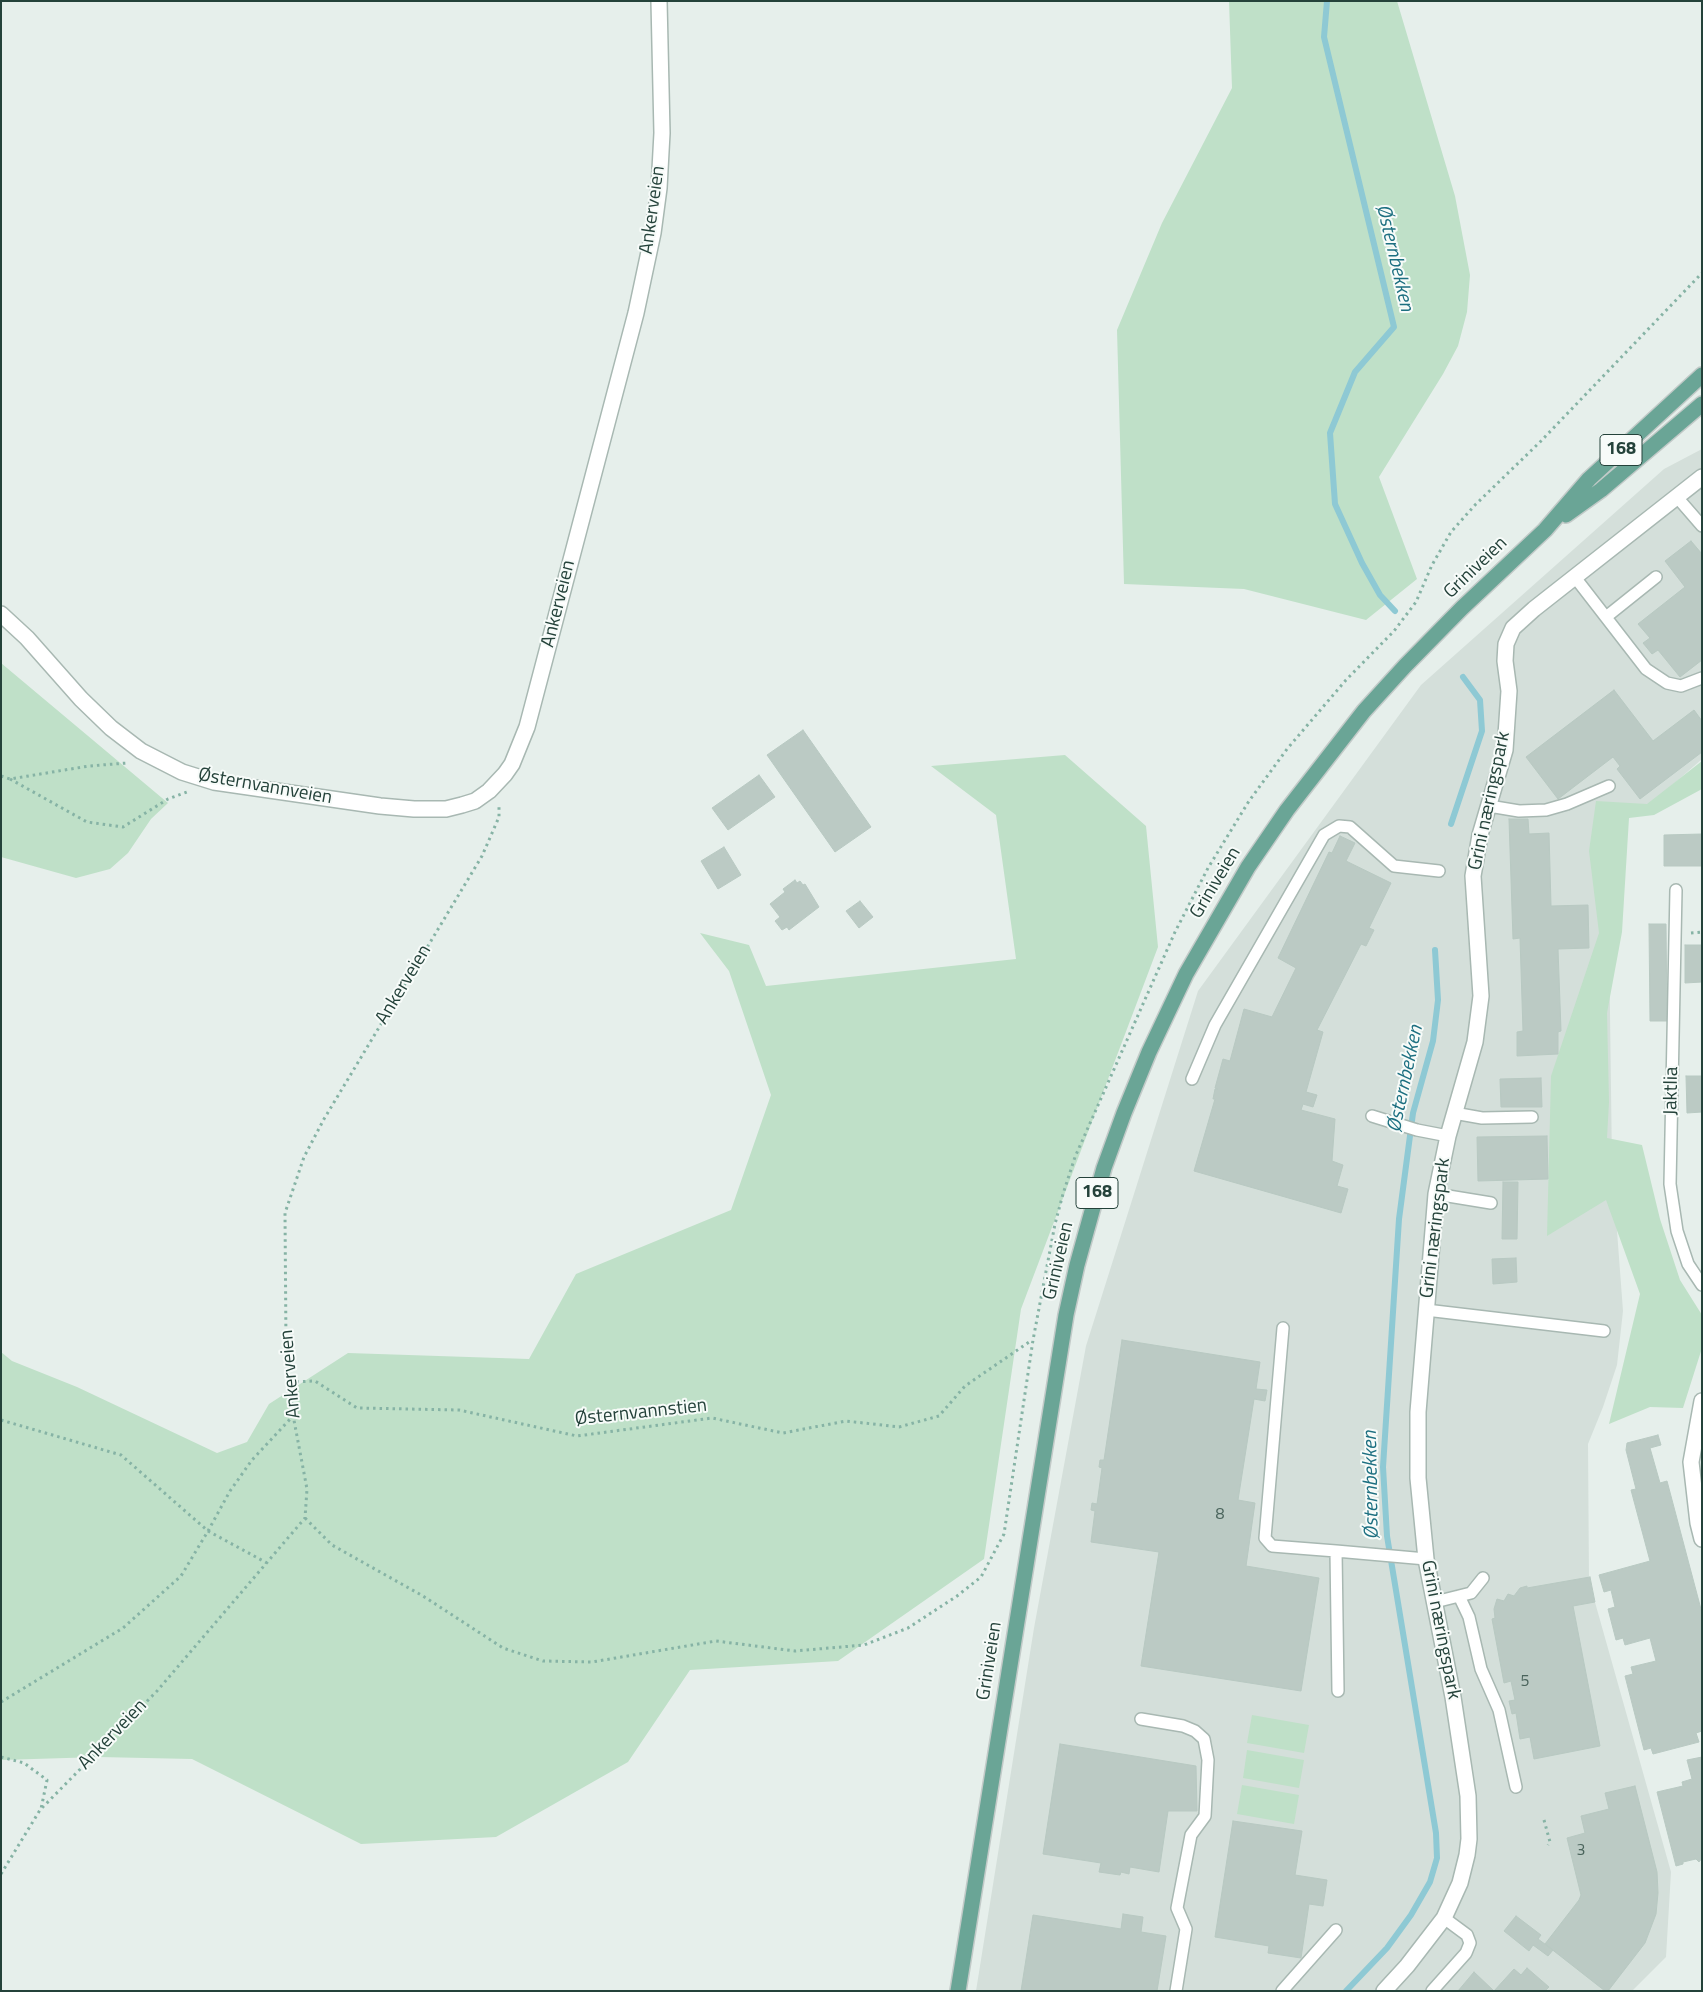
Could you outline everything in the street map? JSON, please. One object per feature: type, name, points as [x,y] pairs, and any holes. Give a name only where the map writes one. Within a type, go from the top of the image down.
[{"type":"main road","name":"Griniveien","points":[[958,1991],[1066,1315],[1087,1224],[1104,1168],[1149,1052],[1186,974],[1248,867],[1328,755],[1399,672],[1462,608],[1545,530],[1589,479],[1702,375]]},
{"type":"main road","name":"Griniveien","points":[[1545,530],[1601,490],[1702,404]]},
{"type":"street","name":"Ankerveien","points":[[494,787],[512,764],[521,746],[530,719],[636,313],[653,233],[659,188],[662,133],[659,1]]},
{"type":"street","name":"Grini næringspark","points":[[1384,1991],[1407,1966],[1444,1918],[1460,1883],[1469,1839],[1468,1796],[1453,1697],[1426,1559],[1418,1478],[1418,1412],[1436,1194],[1448,1136],[1475,1042],[1481,996],[1473,876],[1480,835],[1505,750],[1509,691],[1505,661],[1506,644],[1513,628],[1574,576],[1702,477]]},
{"type":"street","name":"Østernvannveien","points":[[1,614],[27,638],[97,716],[130,743],[158,761],[182,772],[214,782],[380,806],[431,810],[454,807],[475,801],[494,787]]},
{"type":"street","points":[[1702,1401],[1691,1462],[1698,1523],[1702,1539]]},
{"type":"lane","points":[[1676,496],[1702,526]]},
{"type":"lane","points":[[1574,576],[1646,669],[1667,683],[1681,686],[1702,678]]},
{"type":"lane","points":[[1606,617],[1656,577]]},
{"type":"lane","points":[[1489,806],[1519,811],[1546,810],[1566,804],[1609,786]]},
{"type":"lane","points":[[1192,1079],[1215,1024],[1324,835],[1339,826],[1350,827],[1394,866],[1439,871]]},
{"type":"lane","name":"Jaktlia","points":[[1676,890],[1670,1184],[1677,1231],[1688,1264],[1702,1285]]},
{"type":"lane","points":[[1454,1113],[1482,1118],[1532,1116]]},
{"type":"lane","points":[[1372,1116],[1394,1124],[1448,1136]]},
{"type":"lane","points":[[1436,1194],[1491,1203]]},
{"type":"lane","points":[[1426,1310],[1604,1331]]},
{"type":"lane","points":[[1283,1328],[1265,1538],[1272,1546],[1426,1559]]},
{"type":"lane","points":[[1336,1551],[1338,1692]]},
{"type":"lane","points":[[1435,1602],[1471,1593],[1483,1578]]},
{"type":"lane","points":[[1459,1596],[1469,1617],[1481,1669],[1499,1710],[1516,1787]]},
{"type":"lane","points":[[1141,1719],[1183,1726],[1195,1731],[1204,1739],[1208,1760],[1205,1816],[1191,1835],[1177,1908],[1186,1928],[1176,1991]]},
{"type":"lane","points":[[1432,1991],[1466,1953],[1470,1943],[1467,1936],[1444,1918]]},
{"type":"lane","points":[[1282,1991],[1336,1930]]},
{"type":"path","points":[[305,1518],[332,1545],[423,1596],[503,1648],[544,1661],[592,1662],[716,1641],[796,1651],[864,1645],[908,1628],[958,1596],[981,1577],[1004,1534],[1033,1340],[1054,1224],[1075,1158],[1175,932],[1208,868],[1249,800],[1287,749],[1328,700],[1394,631],[1416,602],[1432,565],[1451,532],[1475,505],[1541,441],[1702,273]]},
{"type":"path","points":[[10,780],[89,766],[128,763]]},
{"type":"path","points":[[1,776],[87,822],[123,827],[168,799],[214,782]]},
{"type":"path","name":"Ankerveien","points":[[1,1874],[40,1810],[157,1691],[305,1518],[307,1489],[293,1415],[286,1345],[285,1213],[304,1157],[324,1119],[482,856],[499,817],[494,787]]},
{"type":"path","name":"Østernvannstien","points":[[290,1382],[315,1380],[357,1408],[459,1410],[577,1436],[712,1418],[783,1433],[846,1421],[899,1427],[939,1416],[965,1386],[1033,1340]]},
{"type":"path","points":[[1,1702],[123,1628],[180,1576],[230,1491],[252,1460],[293,1415]]},
{"type":"path","points":[[1,1420],[121,1455],[208,1531],[267,1563]]},
{"type":"path","points":[[1,1756],[24,1763],[47,1780],[40,1810]]},
{"type":"path","points":[[1544,1820],[1550,1842],[1548,1845]]},
{"type":"shaded area","points":[[1702,449],[1702,759],[1644,810],[1615,825],[1609,938],[1612,1164],[1623,1311],[1617,1365],[1588,1444],[1589,1581],[1671,1872],[1666,1957],[1632,1991],[976,1991],[1034,1628],[1086,1346],[1198,991],[1421,685],[1664,469]]},
{"type":"green space","points":[[1229,1],[1397,1],[1455,196],[1470,275],[1467,312],[1458,346],[1443,374],[1379,477],[1417,579],[1366,620],[1244,589],[1124,584],[1117,330],[1162,223],[1232,88]]},
{"type":"green space","points":[[1,663],[168,803],[151,819],[128,853],[110,869],[76,878],[1,857]]},
{"type":"green space","points":[[1065,755],[1146,826],[1158,947],[1021,1309],[984,1559],[838,1661],[690,1670],[628,1762],[496,1837],[361,1844],[192,1759],[99,1757],[1,1760],[1,1352],[12,1361],[77,1387],[217,1453],[247,1442],[269,1404],[348,1353],[529,1359],[576,1274],[731,1210],[771,1095],[729,971],[700,933],[749,945],[766,986],[1016,959],[996,815],[931,766]]},
{"type":"green space","points":[[1702,761],[1702,789],[1654,815],[1629,818],[1622,932],[1607,1013],[1609,1102],[1607,1138],[1642,1145],[1660,1219],[1680,1280],[1702,1315],[1702,1348],[1683,1408],[1650,1407],[1609,1424],[1640,1294],[1606,1200],[1547,1236],[1551,1076],[1599,933],[1589,851],[1596,801],[1647,804]]},
{"type":"green space","points":[[1252,1715],[1309,1725],[1304,1753],[1247,1743]]},
{"type":"green space","points":[[1247,1750],[1304,1760],[1299,1788],[1243,1778]]},
{"type":"green space","points":[[1242,1785],[1299,1795],[1294,1824],[1237,1814]]},
{"type":"building","points":[[1691,541],[1702,554],[1702,660],[1680,677],[1658,650],[1652,654],[1643,643],[1650,638],[1638,624],[1685,587],[1665,561]]},
{"type":"building","points":[[1614,690],[1653,741],[1694,710],[1702,721],[1702,752],[1640,799],[1617,769],[1620,766],[1613,757],[1558,799],[1526,757]]},
{"type":"building","points":[[803,730],[871,827],[835,852],[767,755]]},
{"type":"building","points":[[759,775],[775,797],[728,830],[712,808]]},
{"type":"building","points":[[1509,819],[1528,819],[1529,834],[1549,833],[1551,906],[1588,905],[1589,948],[1558,949],[1561,1031],[1558,1032],[1558,1054],[1517,1056],[1517,1032],[1523,1031],[1520,938],[1513,939]]},
{"type":"building","points":[[1702,834],[1702,866],[1664,866],[1664,835]]},
{"type":"building","points":[[1340,836],[1355,843],[1346,861],[1391,883],[1369,928],[1374,930],[1366,946],[1361,944],[1317,1030],[1323,1032],[1306,1092],[1317,1095],[1313,1107],[1303,1104],[1301,1110],[1335,1119],[1332,1161],[1343,1165],[1337,1186],[1348,1189],[1341,1213],[1194,1171],[1215,1099],[1213,1099],[1215,1089],[1218,1089],[1215,1088],[1223,1059],[1230,1061],[1244,1009],[1272,1017],[1296,968],[1278,958],[1329,852],[1332,853]]},
{"type":"building","points":[[724,847],[741,875],[718,889],[701,861]]},
{"type":"building","points":[[795,880],[797,883],[800,881],[803,885],[805,884],[819,907],[789,930],[787,927],[782,930],[775,921],[780,917],[770,904],[785,892],[783,889]]},
{"type":"building","points":[[860,901],[873,917],[859,928],[846,911]]},
{"type":"building","points":[[1649,924],[1666,924],[1667,1021],[1650,1021]]},
{"type":"building","points":[[1685,945],[1702,945],[1702,982],[1685,983]]},
{"type":"building","points":[[1686,1076],[1702,1076],[1702,1112],[1687,1113]]},
{"type":"building","points":[[1541,1078],[1542,1107],[1501,1107],[1500,1079]]},
{"type":"building","points":[[1547,1136],[1548,1179],[1478,1181],[1477,1137]]},
{"type":"building","points":[[1503,1182],[1518,1182],[1517,1239],[1502,1239]]},
{"type":"building","points":[[1516,1258],[1517,1282],[1493,1284],[1492,1259]]},
{"type":"building","points":[[1122,1340],[1260,1362],[1256,1389],[1267,1390],[1265,1401],[1254,1399],[1238,1500],[1255,1503],[1246,1566],[1319,1578],[1301,1691],[1141,1666],[1159,1552],[1091,1542],[1095,1511],[1091,1510],[1092,1503],[1097,1504],[1102,1468],[1099,1467],[1100,1460],[1104,1460]]},
{"type":"building","points":[[1658,1435],[1661,1445],[1650,1448],[1660,1483],[1667,1481],[1702,1613],[1702,1731],[1696,1733],[1699,1742],[1653,1754],[1651,1748],[1644,1750],[1625,1676],[1633,1674],[1631,1667],[1656,1661],[1650,1638],[1625,1645],[1623,1638],[1616,1640],[1608,1609],[1615,1607],[1611,1590],[1604,1592],[1599,1575],[1650,1561],[1631,1490],[1636,1489],[1626,1450],[1627,1443]]},
{"type":"building","points":[[1590,1577],[1595,1602],[1573,1606],[1600,1746],[1534,1759],[1530,1737],[1520,1739],[1516,1713],[1512,1714],[1509,1701],[1515,1700],[1511,1681],[1504,1683],[1492,1619],[1495,1618],[1494,1609],[1497,1599],[1504,1601],[1508,1594],[1514,1596],[1520,1588],[1527,1586],[1527,1588]]},
{"type":"building","points":[[1060,1744],[1196,1766],[1197,1811],[1168,1811],[1159,1872],[1130,1867],[1129,1874],[1121,1872],[1120,1875],[1099,1872],[1101,1863],[1043,1854]]},
{"type":"building","points":[[1702,1757],[1702,1858],[1699,1862],[1696,1859],[1676,1866],[1657,1792],[1683,1786],[1682,1782],[1692,1779],[1687,1760]]},
{"type":"building","points":[[1635,1786],[1657,1872],[1656,1914],[1645,1943],[1608,1991],[1605,1991],[1545,1944],[1581,1895],[1567,1838],[1585,1833],[1581,1816],[1609,1809],[1605,1793]]},
{"type":"building","points":[[1233,1821],[1302,1831],[1295,1875],[1327,1880],[1323,1906],[1309,1904],[1301,1958],[1268,1953],[1269,1946],[1215,1937]]},
{"type":"building","points":[[1123,1914],[1143,1917],[1141,1932],[1166,1936],[1157,1991],[1021,1991],[1033,1915],[1121,1929]]},
{"type":"building","points":[[1516,1916],[1541,1935],[1538,1939],[1553,1950],[1548,1956],[1533,1945],[1529,1951],[1504,1931]]},
{"type":"building","points":[[1527,1968],[1549,1987],[1545,1991],[1494,1991],[1514,1969],[1521,1975]]},
{"type":"building","points":[[1474,1972],[1494,1991],[1458,1991]]},
{"type":"waterway","name":"Østernbekken","points":[[1327,1],[1324,37],[1394,327],[1355,372],[1330,433],[1335,504],[1362,563],[1380,595],[1395,611]]},
{"type":"waterway","name":"Østernbekken","points":[[1451,824],[1482,731],[1480,700],[1463,677]]},
{"type":"waterway","name":"Østernbekken","points":[[1346,1991],[1387,1948],[1411,1915],[1430,1882],[1437,1858],[1436,1833],[1387,1536],[1383,1467],[1399,1219],[1413,1113],[1433,1041],[1438,1000],[1435,950]]}]
